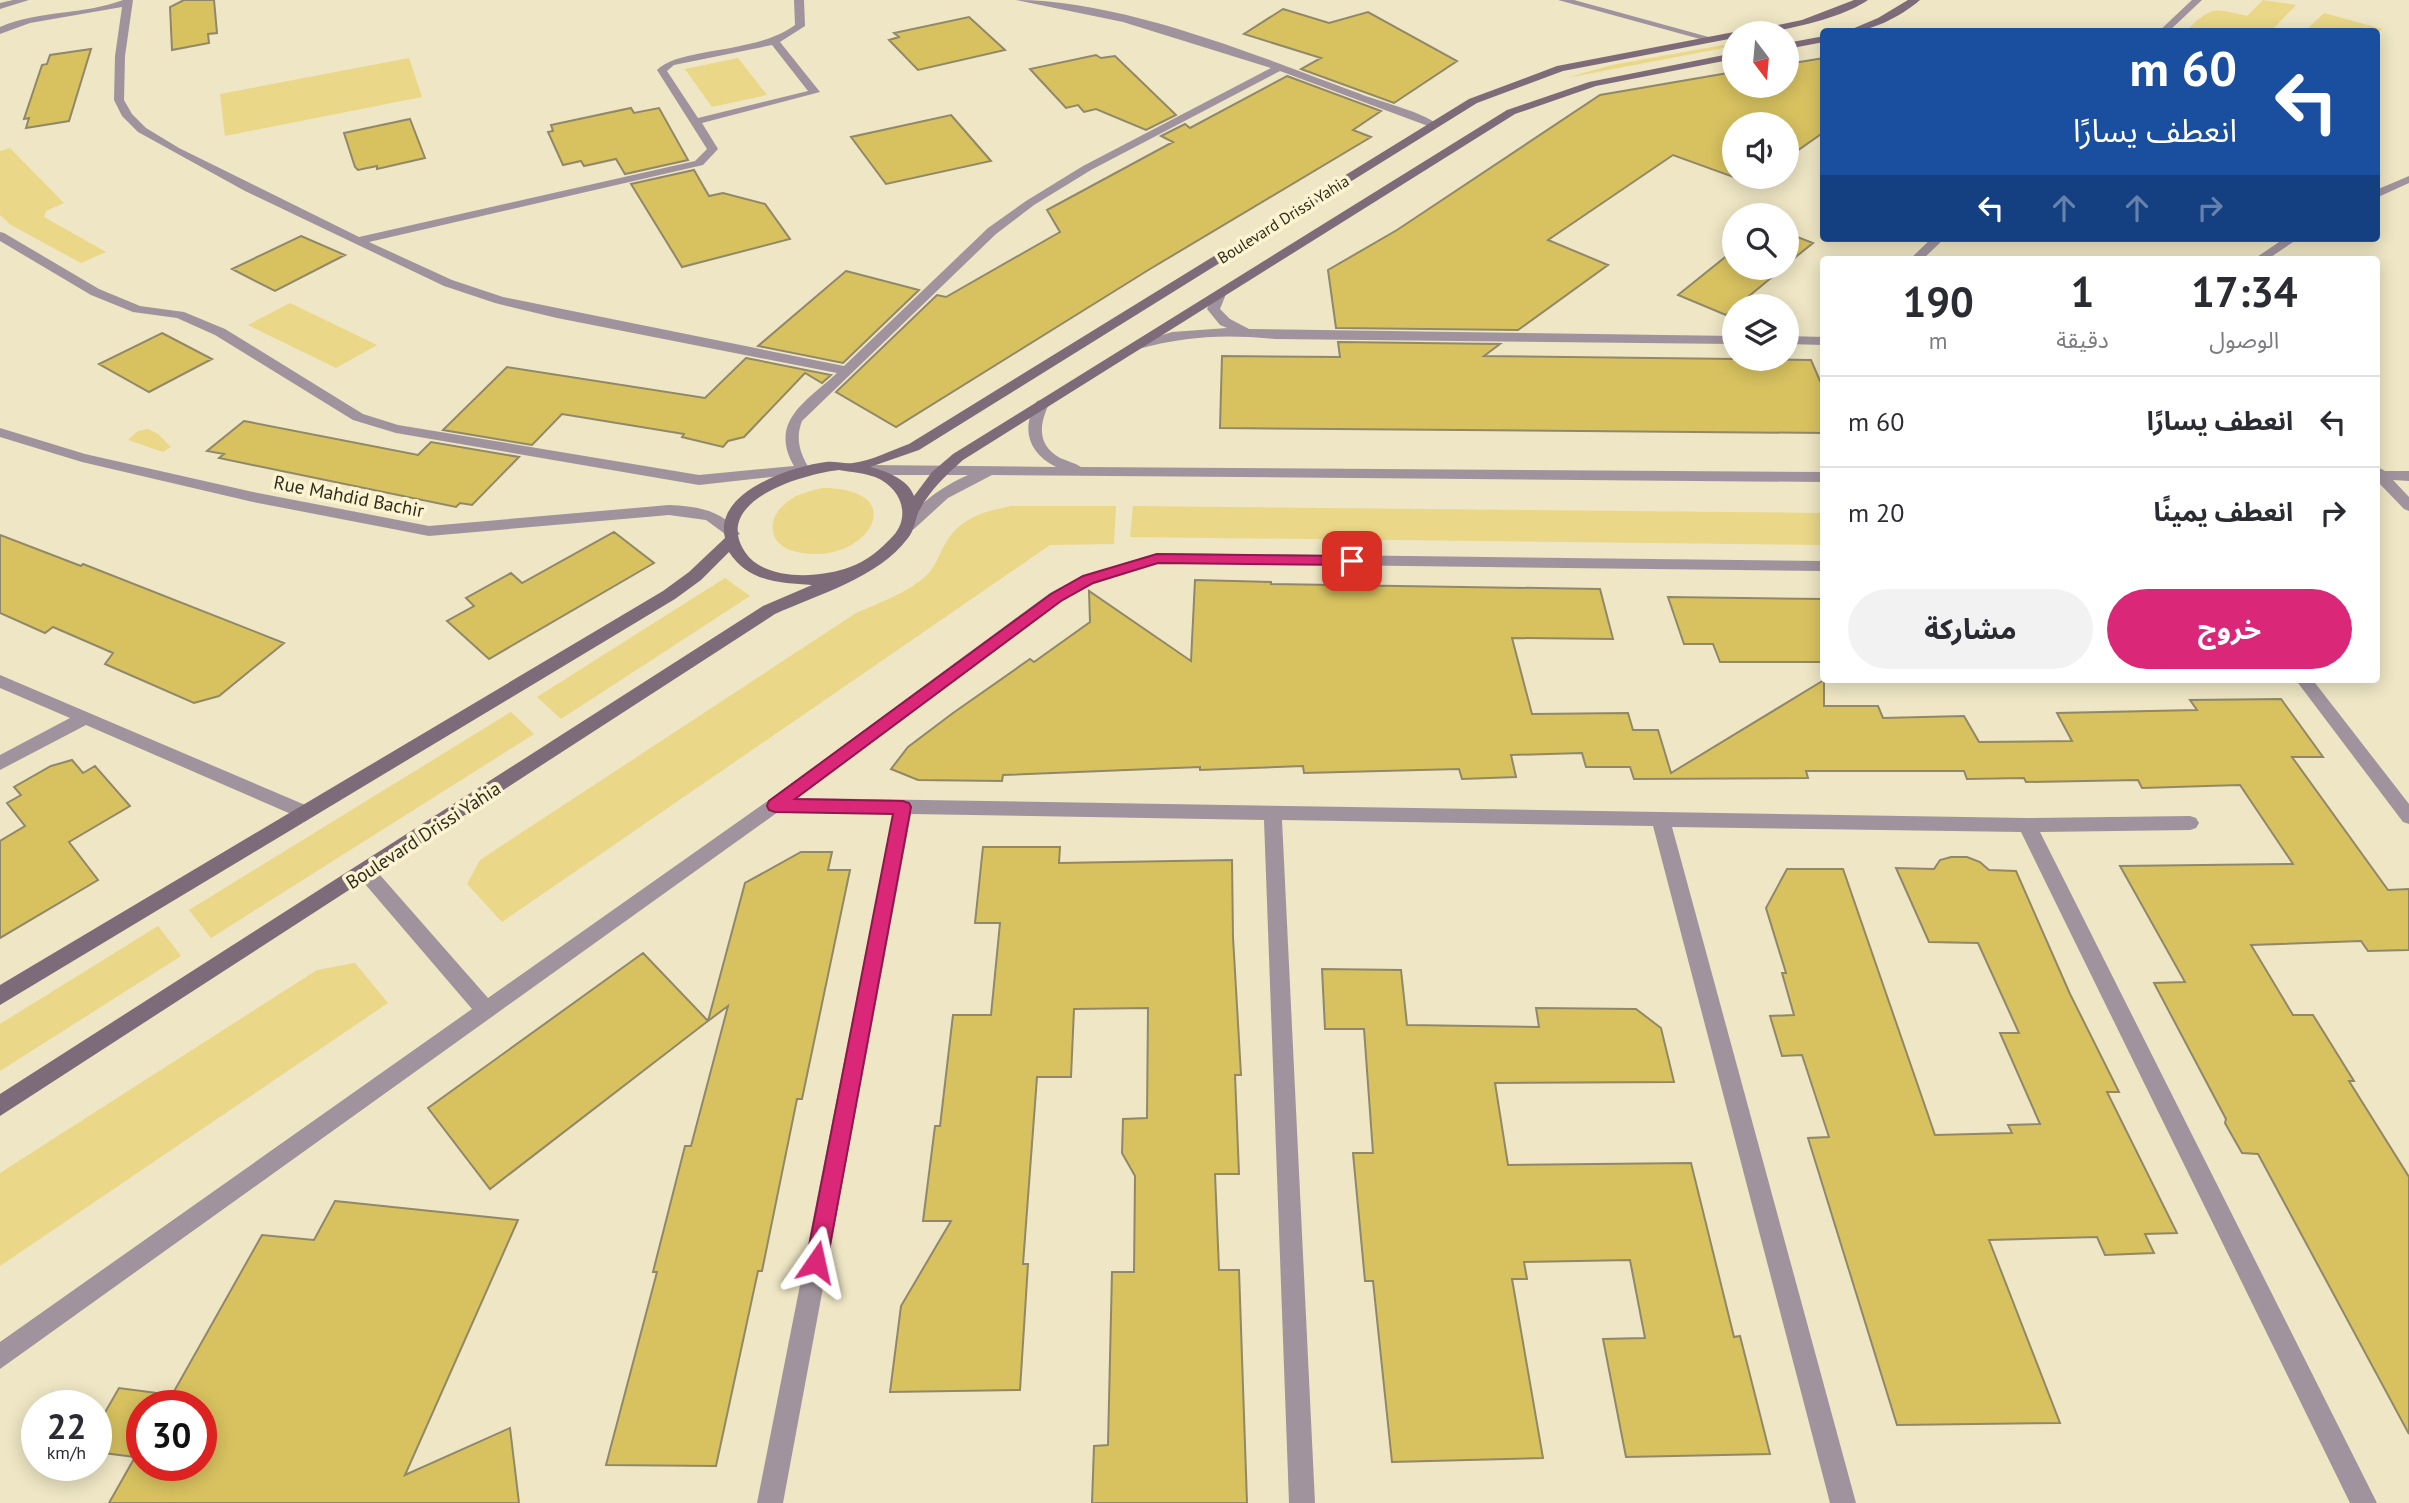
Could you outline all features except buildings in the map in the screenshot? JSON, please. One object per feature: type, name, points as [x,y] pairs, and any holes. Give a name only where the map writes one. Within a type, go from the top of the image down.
[{"type":"main road","points":[[1799,23],[1863,0]]},
{"type":"main road","points":[[1860,28],[1881,20],[1916,0]]},
{"type":"main road","name":"Boulevard Drissi Yahia","points":[[864,469],[914,447],[1473,100],[1561,68],[1722,37]]},
{"type":"main road","points":[[1799,44],[1820,40]]},
{"type":"main road","name":"Boulevard Drissi Yahia","points":[[910,519],[920,495],[941,471],[1042,404],[1511,111],[1545,97],[1602,80],[1722,57]]},
{"type":"main road","points":[[821,466],[864,469],[885,475],[904,492],[910,519],[894,548],[875,562],[852,573],[812,581],[774,577],[745,562],[737,552],[732,537],[734,520],[752,495],[775,480],[803,470],[821,466]]},
{"type":"main road","points":[[0,996],[669,595],[695,576],[732,537]]},
{"type":"main road","name":"Boulevard Drissi Yahia","points":[[0,1106],[769,610],[852,573]]},
{"type":"street","points":[[0,6],[24,0]]},
{"type":"street","points":[[359,241],[699,163],[712,149],[662,70],[665,67],[774,42],[791,35],[800,26],[799,0]]},
{"type":"street","points":[[1021,0],[1112,16],[1277,69],[1432,124]]},
{"type":"street","points":[[1563,0],[1711,39]]},
{"type":"street","points":[[2166,28],[2197,0]]},
{"type":"street","points":[[0,31],[17,24],[99,11],[128,1],[120,57],[119,100],[127,116],[142,130],[180,153],[448,283],[499,300],[557,314],[844,370]]},
{"type":"street","points":[[695,122],[815,92],[774,42]]},
{"type":"street","points":[[0,236],[96,292],[137,309],[180,316],[220,332],[358,418],[396,429],[699,480],[803,470],[791,449],[791,429],[811,402],[992,231],[1030,203],[1087,168],[1277,69]]},
{"type":"street","points":[[2380,193],[2409,179]]},
{"type":"street","points":[[1919,256],[1935,242]]},
{"type":"street","points":[[2265,256],[2287,242]]},
{"type":"street","points":[[1220,294],[1213,309],[1225,322],[1249,332]]},
{"type":"street","points":[[1134,347],[1165,335],[1182,332],[1722,340]]},
{"type":"street","points":[[1799,340],[1820,341]]},
{"type":"street","points":[[1042,404],[1033,420],[1031,432],[1035,442],[1049,456],[1069,467],[1091,472]]},
{"type":"street","name":"Rue Mahdid Bachir","points":[[0,432],[82,458],[200,485],[429,531],[669,510],[695,511],[713,516],[732,537]]},
{"type":"street","points":[[864,469],[1820,477]]},
{"type":"street","points":[[910,519],[957,485],[1002,471]]},
{"type":"street","points":[[2380,473],[2409,476]]},
{"type":"street","points":[[2380,475],[2409,506]]},
{"type":"street","points":[[0,1357],[775,806],[1056,597],[1088,580],[1157,558],[1820,566]]},
{"type":"street","points":[[0,681],[304,813]]},
{"type":"street","points":[[2306,683],[2409,817]]},
{"type":"street","points":[[0,763],[85,718]]},
{"type":"street","points":[[775,806],[1661,821],[2027,825],[2190,823]]},
{"type":"street","points":[[770,1503],[903,807]]},
{"type":"street","points":[[1273,813],[1302,1503]]},
{"type":"street","points":[[1661,821],[1843,1503]]},
{"type":"street","points":[[2027,825],[2364,1503]]},
{"type":"street","points":[[366,872],[486,1011]]},
{"type":"shaded area","points":[[2263,0],[2296,5],[2274,28],[2189,28],[2213,11],[2247,16]]},
{"type":"shaded area","points":[[2324,13],[2378,28],[2308,28]]},
{"type":"shaded area","points":[[1722,45],[1722,48],[1566,78],[1612,65]]},
{"type":"shaded area","points":[[409,58],[422,97],[225,136],[220,94]]},
{"type":"shaded area","points":[[738,58],[767,95],[712,107],[685,69]]},
{"type":"shaded area","points":[[10,148],[64,203],[46,211],[44,217],[106,252],[81,263],[11,225],[0,215],[0,151]]},
{"type":"shaded area","points":[[290,303],[377,345],[336,368],[248,325]]},
{"type":"shaded area","points":[[148,429],[158,434],[171,447],[163,452],[128,440],[138,431]]},
{"type":"shaded area","points":[[822,488],[851,491],[867,500],[874,512],[871,526],[860,539],[843,549],[822,554],[787,549],[775,538],[775,516],[791,499]]},
{"type":"shaded area","points":[[1011,506],[1116,506],[1114,544],[1050,545],[502,922],[467,884],[480,860],[856,613],[912,587],[933,568],[950,536],[964,523],[981,514]]},
{"type":"shaded area","points":[[1133,506],[1820,513],[1820,545],[1130,537]]},
{"type":"shaded area","points":[[725,578],[750,596],[561,719],[537,697]]},
{"type":"shaded area","points":[[511,712],[534,734],[211,938],[189,910]]},
{"type":"shaded area","points":[[158,926],[181,956],[0,1071],[0,1024]]},
{"type":"shaded area","points":[[355,963],[388,1003],[0,1266],[0,1173],[317,970]]},
{"type":"route","points":[[816,1262],[903,807],[775,806],[1056,597],[1088,580],[1157,558],[1352,561]]}]
